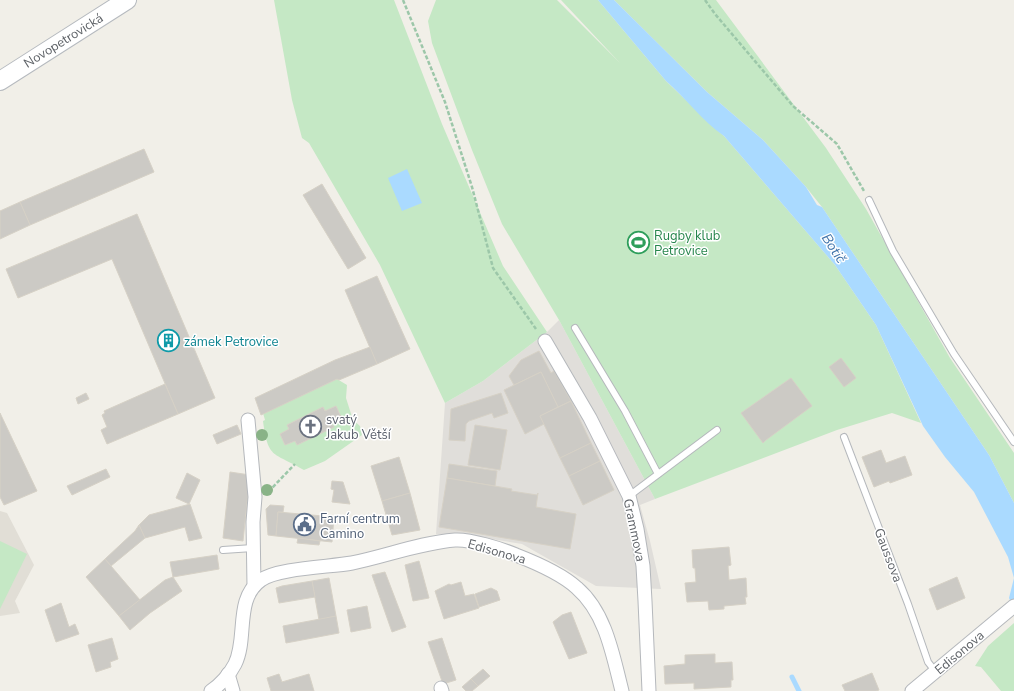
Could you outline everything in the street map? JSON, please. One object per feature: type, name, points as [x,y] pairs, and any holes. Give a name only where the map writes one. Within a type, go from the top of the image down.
[{"type":"main road","name":"Novopetrovická","points":[[0,81],[127,0]]},
{"type":"street","name":"Grammova","points":[[545,341],[590,418],[629,496],[637,528],[643,566],[646,609],[648,691]]},
{"type":"street","points":[[211,691],[216,688],[235,664],[239,651],[246,601],[249,592],[254,586],[253,522],[255,497],[248,420]]},
{"type":"street","name":"Edisonova","points":[[254,586],[260,580],[273,574],[352,563],[412,547],[456,540],[510,552],[531,561],[577,587],[589,600],[607,634],[622,691]]},
{"type":"street","name":"Edisonova","points":[[912,691],[1010,609]]},
{"type":"street","points":[[228,674],[233,691]]},
{"type":"lane","points":[[869,200],[894,251],[954,354],[1014,442]]},
{"type":"lane","points":[[575,328],[625,411],[658,474]]},
{"type":"lane","points":[[629,496],[718,430]]},
{"type":"lane","name":"Gaussova","points":[[844,437],[908,604],[928,662],[936,671]]},
{"type":"lane","points":[[223,550],[253,548]]},
{"type":"path","points":[[403,0],[445,102],[472,187],[493,268],[545,341]]},
{"type":"path","points":[[705,0],[793,106],[837,144],[869,200]]},
{"type":"path","points":[[254,489],[272,488],[295,464]]},
{"type":"shaded area","points":[[559,320],[655,499],[640,505],[661,589],[596,586],[522,544],[461,534],[436,534],[445,403],[483,381],[547,332]]},
{"type":"shaded area","points":[[0,511],[7,513],[34,565],[15,601],[20,613],[0,616]]},
{"type":"green space","points":[[274,0],[394,0],[442,124],[503,266],[547,332],[483,381],[445,403],[380,265],[309,143],[302,138],[292,100]]},
{"type":"green space","name":"Rugby klub Petrovice","points":[[436,0],[557,0],[620,63],[561,0],[598,0],[666,81],[724,136],[835,265],[876,325],[921,423],[892,413],[837,430],[655,499],[559,320],[502,224],[472,150],[432,43],[428,21]]},
{"type":"green space","points":[[614,0],[716,0],[826,148],[866,209],[950,358],[1014,453],[1014,503],[989,455],[822,207],[806,187],[763,140],[707,92]]},
{"type":"green space","points":[[337,379],[347,385],[346,398],[353,420],[360,426],[362,435],[325,461],[304,470],[279,457],[270,449],[265,434],[263,421],[265,420],[263,413]],"holes":[[[336,406],[341,417],[331,423],[333,427],[297,445],[295,441],[285,445],[280,434],[289,429],[287,425],[323,407],[325,411]]]},
{"type":"green space","points":[[0,541],[27,554],[0,609]]},
{"type":"green space","points":[[1014,623],[1014,691],[1001,691],[981,667],[975,666],[988,646]]},
{"type":"water","name":"Botič","points":[[598,0],[614,0],[707,92],[763,140],[806,187],[817,205],[822,207],[989,455],[1014,503],[1014,578],[1008,557],[974,492],[945,457],[923,426],[876,325],[835,265],[724,136],[708,123],[666,81]]},
{"type":"water","points":[[407,169],[422,203],[402,211],[388,178]]},
{"type":"water","points":[[1014,578],[1014,609],[1009,598]]},
{"type":"building","points":[[144,149],[154,172],[30,225],[20,202]]},
{"type":"building","points":[[322,184],[366,258],[348,269],[303,195]]},
{"type":"building","points":[[20,202],[30,225],[0,239],[0,211]]},
{"type":"building","name":"zámek Petrovice","points":[[137,214],[215,398],[178,414],[112,259],[18,298],[6,269]]},
{"type":"building","points":[[377,276],[410,349],[377,364],[345,290]]},
{"type":"building","points":[[370,347],[377,364],[339,380],[337,379],[261,415],[255,398],[335,360]]},
{"type":"building","points":[[539,351],[551,373],[554,371],[571,401],[558,407],[541,372],[514,385],[509,376],[521,360]]},
{"type":"building","points":[[841,358],[856,378],[844,387],[829,367]]},
{"type":"building","points":[[541,372],[558,407],[540,416],[544,424],[525,434],[504,390]]},
{"type":"building","points":[[791,378],[812,406],[763,443],[741,413]]},
{"type":"building","points":[[165,384],[178,414],[107,444],[101,430],[107,427],[102,415],[105,413],[104,411]]},
{"type":"building","points":[[86,393],[89,399],[78,404],[76,398]]},
{"type":"building","points":[[501,393],[508,413],[494,418],[492,413],[469,421],[466,424],[465,441],[449,440],[451,409]]},
{"type":"building","points":[[571,401],[591,443],[560,458],[540,416]]},
{"type":"building","name":"svatý Jakub Větší","points":[[336,406],[341,417],[331,423],[334,427],[297,445],[295,441],[285,445],[280,434],[289,429],[287,425],[323,407],[325,411]]},
{"type":"building","points":[[0,413],[37,491],[4,505],[0,497]]},
{"type":"building","points":[[237,425],[241,434],[217,444],[213,435]]},
{"type":"building","points":[[475,425],[507,430],[500,470],[468,465]]},
{"type":"building","points":[[591,443],[600,461],[569,476],[560,458]]},
{"type":"building","points":[[881,450],[886,463],[905,456],[912,475],[890,483],[889,481],[874,487],[862,457]]},
{"type":"building","points":[[399,457],[410,493],[382,501],[371,466]]},
{"type":"building","points":[[600,461],[614,490],[583,505],[569,476]]},
{"type":"building","points":[[449,464],[497,471],[495,486],[447,478]]},
{"type":"building","points":[[106,469],[110,477],[72,495],[67,486]]},
{"type":"building","points":[[230,472],[250,475],[243,541],[223,538]]},
{"type":"building","points":[[187,473],[200,480],[189,504],[176,498]]},
{"type":"building","points":[[447,478],[512,489],[511,491],[537,495],[538,493],[536,507],[576,514],[570,549],[439,527]]},
{"type":"building","points":[[332,481],[343,482],[350,504],[332,502],[334,490],[331,489]]},
{"type":"building","points":[[410,493],[420,530],[392,535],[382,501]]},
{"type":"building","points":[[190,504],[202,538],[189,541],[185,527],[145,538],[139,525],[149,515]]},
{"type":"building","points":[[270,505],[284,506],[283,512],[278,512],[276,536],[268,535],[266,509]]},
{"type":"building","name":"Farní centrum Camino","points":[[278,512],[334,517],[332,542],[276,536]]},
{"type":"building","points":[[139,525],[145,538],[111,566],[105,559],[135,531]]},
{"type":"building","points":[[298,538],[320,541],[319,545],[297,543]]},
{"type":"building","points":[[729,547],[731,565],[728,566],[729,580],[746,578],[746,604],[724,606],[724,609],[709,610],[708,601],[687,602],[685,583],[696,582],[695,568],[693,568],[692,550]]},
{"type":"building","points":[[217,555],[219,569],[173,577],[170,562]]},
{"type":"building","points":[[105,559],[140,600],[119,616],[86,577]]},
{"type":"building","points":[[419,561],[429,598],[413,601],[405,565]]},
{"type":"building","points":[[385,572],[406,627],[392,632],[372,575]]},
{"type":"building","points":[[173,577],[182,591],[150,613],[130,630],[119,616],[165,580]]},
{"type":"building","points":[[957,577],[965,598],[937,610],[929,589]]},
{"type":"building","points":[[329,578],[336,616],[319,620],[312,581]]},
{"type":"building","points":[[312,581],[315,597],[279,603],[276,588]]},
{"type":"building","points":[[461,582],[465,596],[474,594],[479,608],[444,619],[435,591],[449,584],[451,585]]},
{"type":"building","points":[[491,588],[497,591],[500,600],[479,607],[475,594]]},
{"type":"building","points":[[61,603],[69,627],[75,624],[79,634],[56,642],[45,610]]},
{"type":"building","points":[[367,606],[371,628],[351,632],[347,610]]},
{"type":"building","points":[[571,612],[587,653],[569,659],[553,622],[562,615]]},
{"type":"building","points":[[336,616],[339,633],[286,643],[283,626]]},
{"type":"building","points":[[112,638],[118,659],[110,662],[111,667],[96,672],[88,645]]},
{"type":"building","points":[[442,638],[456,680],[443,684],[428,642]]},
{"type":"building","points":[[715,654],[715,663],[732,662],[733,680],[731,680],[731,687],[694,689],[694,683],[665,684],[664,666],[685,664],[685,655]]},
{"type":"building","points":[[483,669],[490,676],[478,686],[471,679]]},
{"type":"building","points":[[872,673],[879,690],[845,691],[842,685]]},
{"type":"building","points":[[279,674],[282,682],[309,674],[314,691],[271,691],[267,678]]},
{"type":"building","points":[[471,679],[478,686],[472,691],[466,691],[462,687]]},
{"type":"waterway","points":[[792,677],[799,691]]},
{"type":"place","name":"Rugby klub Petrovice","points":[[639,242]]},
{"type":"place","name":"zámek Petrovice","points":[[169,341]]},
{"type":"place","name":"svatý Jakub Větší","points":[[310,426]]},
{"type":"place","name":"Farní centrum Camino","points":[[305,525]]}]
